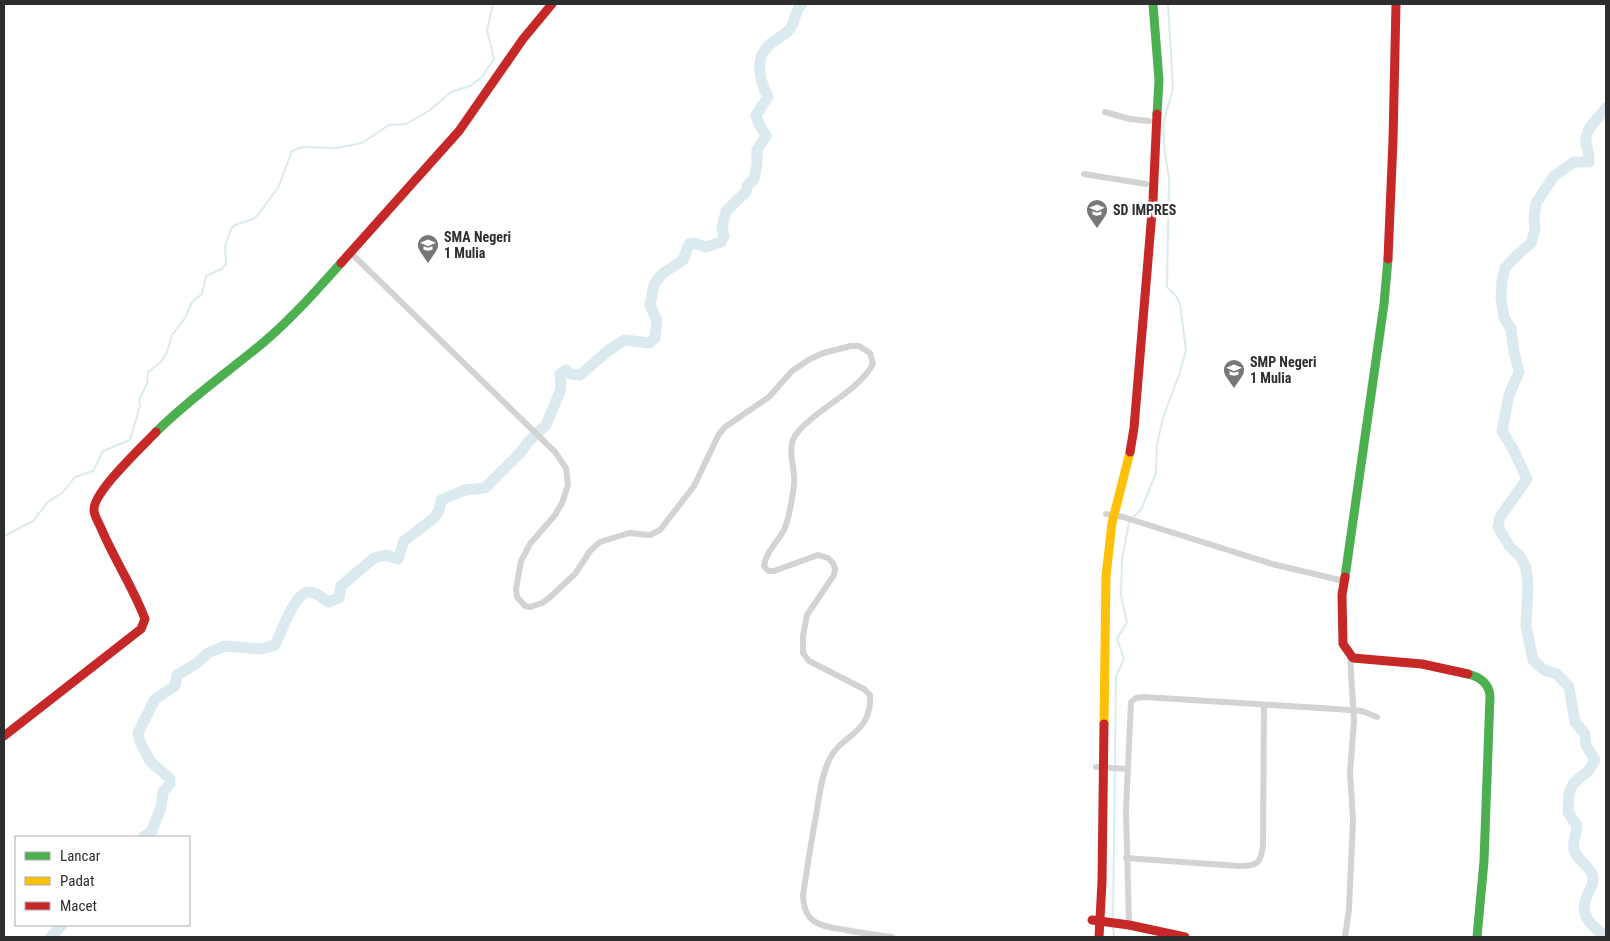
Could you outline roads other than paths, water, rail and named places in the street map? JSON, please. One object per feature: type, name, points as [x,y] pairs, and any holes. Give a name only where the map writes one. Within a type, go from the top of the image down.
[{"type":"main road","points":[[4,736],[130,638],[144,624],[145,619],[139,603],[104,537],[94,511],[103,490],[121,468],[171,417],[228,373],[313,295],[459,131],[523,39],[552,4]]},
{"type":"main road","points":[[1099,937],[1102,767],[1098,576],[1101,546],[1115,515],[1127,428],[1149,202],[1159,80],[1146,4]]},
{"type":"main road","points":[[1149,202],[1146,184],[1154,57],[1153,4]]},
{"type":"main road","points":[[1396,4],[1388,259],[1384,304],[1344,581],[1341,613],[1342,638],[1345,650],[1354,658],[1459,670],[1476,676],[1487,686],[1490,692],[1484,854],[1477,937]]},
{"type":"main road","points":[[1099,921],[1125,924],[1185,937]]},
{"type":"main road","points":[[1092,937],[1099,921]]},
{"type":"street","points":[[1105,112],[1130,119],[1149,121]]},
{"type":"street","points":[[1084,174],[1146,184]]},
{"type":"street","points":[[350,252],[545,442],[566,468],[568,485],[562,503],[555,515],[530,544],[521,561],[516,589],[517,597],[525,606],[530,607],[542,603],[549,598],[575,574],[590,551],[600,542],[629,533],[650,535],[660,530],[694,486],[719,434],[725,427],[769,397],[797,367],[823,352],[851,346],[859,346],[870,353],[872,364],[865,375],[855,385],[804,424],[793,437],[791,450],[794,485],[786,523],[781,535],[768,554],[764,566],[768,571],[774,571],[818,555],[828,558],[833,563],[834,575],[811,608],[804,624],[803,653],[810,661],[870,695],[869,708],[864,722],[836,751],[830,759],[826,770],[819,799],[803,895],[805,911],[812,920],[823,927],[892,937]]},
{"type":"street","points":[[1115,515],[1272,564],[1344,581]]},
{"type":"street","points":[[1345,937],[1353,827],[1350,773],[1354,730],[1350,656]]},
{"type":"street","points":[[1125,924],[1130,705],[1136,698],[1367,712],[1377,717]]},
{"type":"street","points":[[1126,858],[1239,866],[1255,864],[1259,861],[1263,844],[1264,705]]},
{"type":"street","points":[[1102,767],[1128,770]]},
{"type":"waterway","points":[[4,536],[33,521],[48,502],[63,492],[75,477],[93,471],[103,451],[130,440],[140,406],[139,400],[147,384],[148,372],[161,362],[167,352],[172,335],[185,318],[192,302],[202,294],[206,276],[222,269],[226,264],[225,246],[231,229],[235,225],[253,219],[258,215],[279,186],[292,151],[303,147],[337,148],[362,143],[389,125],[406,124],[430,110],[451,92],[470,86],[481,78],[494,59],[487,30],[493,4]]},
{"type":"waterway","points":[[144,836],[152,831],[161,807],[163,792],[170,784],[170,779],[150,761],[140,742],[138,733],[155,699],[175,686],[177,675],[196,664],[208,653],[225,646],[261,649],[275,645],[293,607],[302,595],[307,592],[313,593],[328,602],[339,598],[341,586],[374,558],[386,555],[398,559],[404,541],[434,518],[439,511],[441,500],[465,490],[485,488],[546,425],[561,389],[560,374],[566,370],[571,374],[580,375],[609,350],[625,340],[649,343],[655,338],[657,321],[650,305],[654,285],[662,274],[683,260],[689,244],[694,243],[706,247],[721,242],[724,236],[722,228],[726,211],[746,192],[747,186],[754,179],[757,150],[766,136],[756,115],[768,97],[761,77],[761,56],[769,45],[791,28],[802,4]]},
{"type":"waterway","points":[[1132,518],[1141,510],[1156,473],[1157,444],[1163,418],[1186,350],[1180,304],[1176,296],[1167,287],[1169,178],[1163,124],[1173,89],[1168,4]]},
{"type":"waterway","points":[[1606,108],[1587,133],[1586,142],[1589,162],[1574,162],[1554,176],[1536,203],[1535,230],[1531,243],[1505,268],[1501,298],[1504,318],[1511,329],[1519,372],[1509,395],[1502,431],[1527,479],[1500,517],[1498,527],[1510,547],[1520,556],[1526,568],[1528,585],[1526,626],[1533,660],[1544,670],[1557,674],[1569,687],[1575,722],[1585,734],[1586,745],[1595,760],[1589,770],[1573,784],[1569,794],[1568,812],[1577,826],[1574,844],[1575,853],[1593,877],[1592,886],[1585,903],[1585,914],[1591,924],[1606,937]]},
{"type":"waterway","points":[[1113,920],[1116,676],[1124,659],[1117,639],[1127,622],[1121,596],[1122,560],[1129,522]]},
{"type":"waterway","points":[[51,937],[61,926]]},
{"type":"waterway","points":[[1113,927],[1114,937]]},
{"type":"place","name":"SD IMPRES","points":[[1097,229]]},
{"type":"place","name":"SMA Negeri 1 Mulia","points":[[428,264]]},
{"type":"place","name":"SMP Negeri 1 Mulia","points":[[1234,389]]}]
